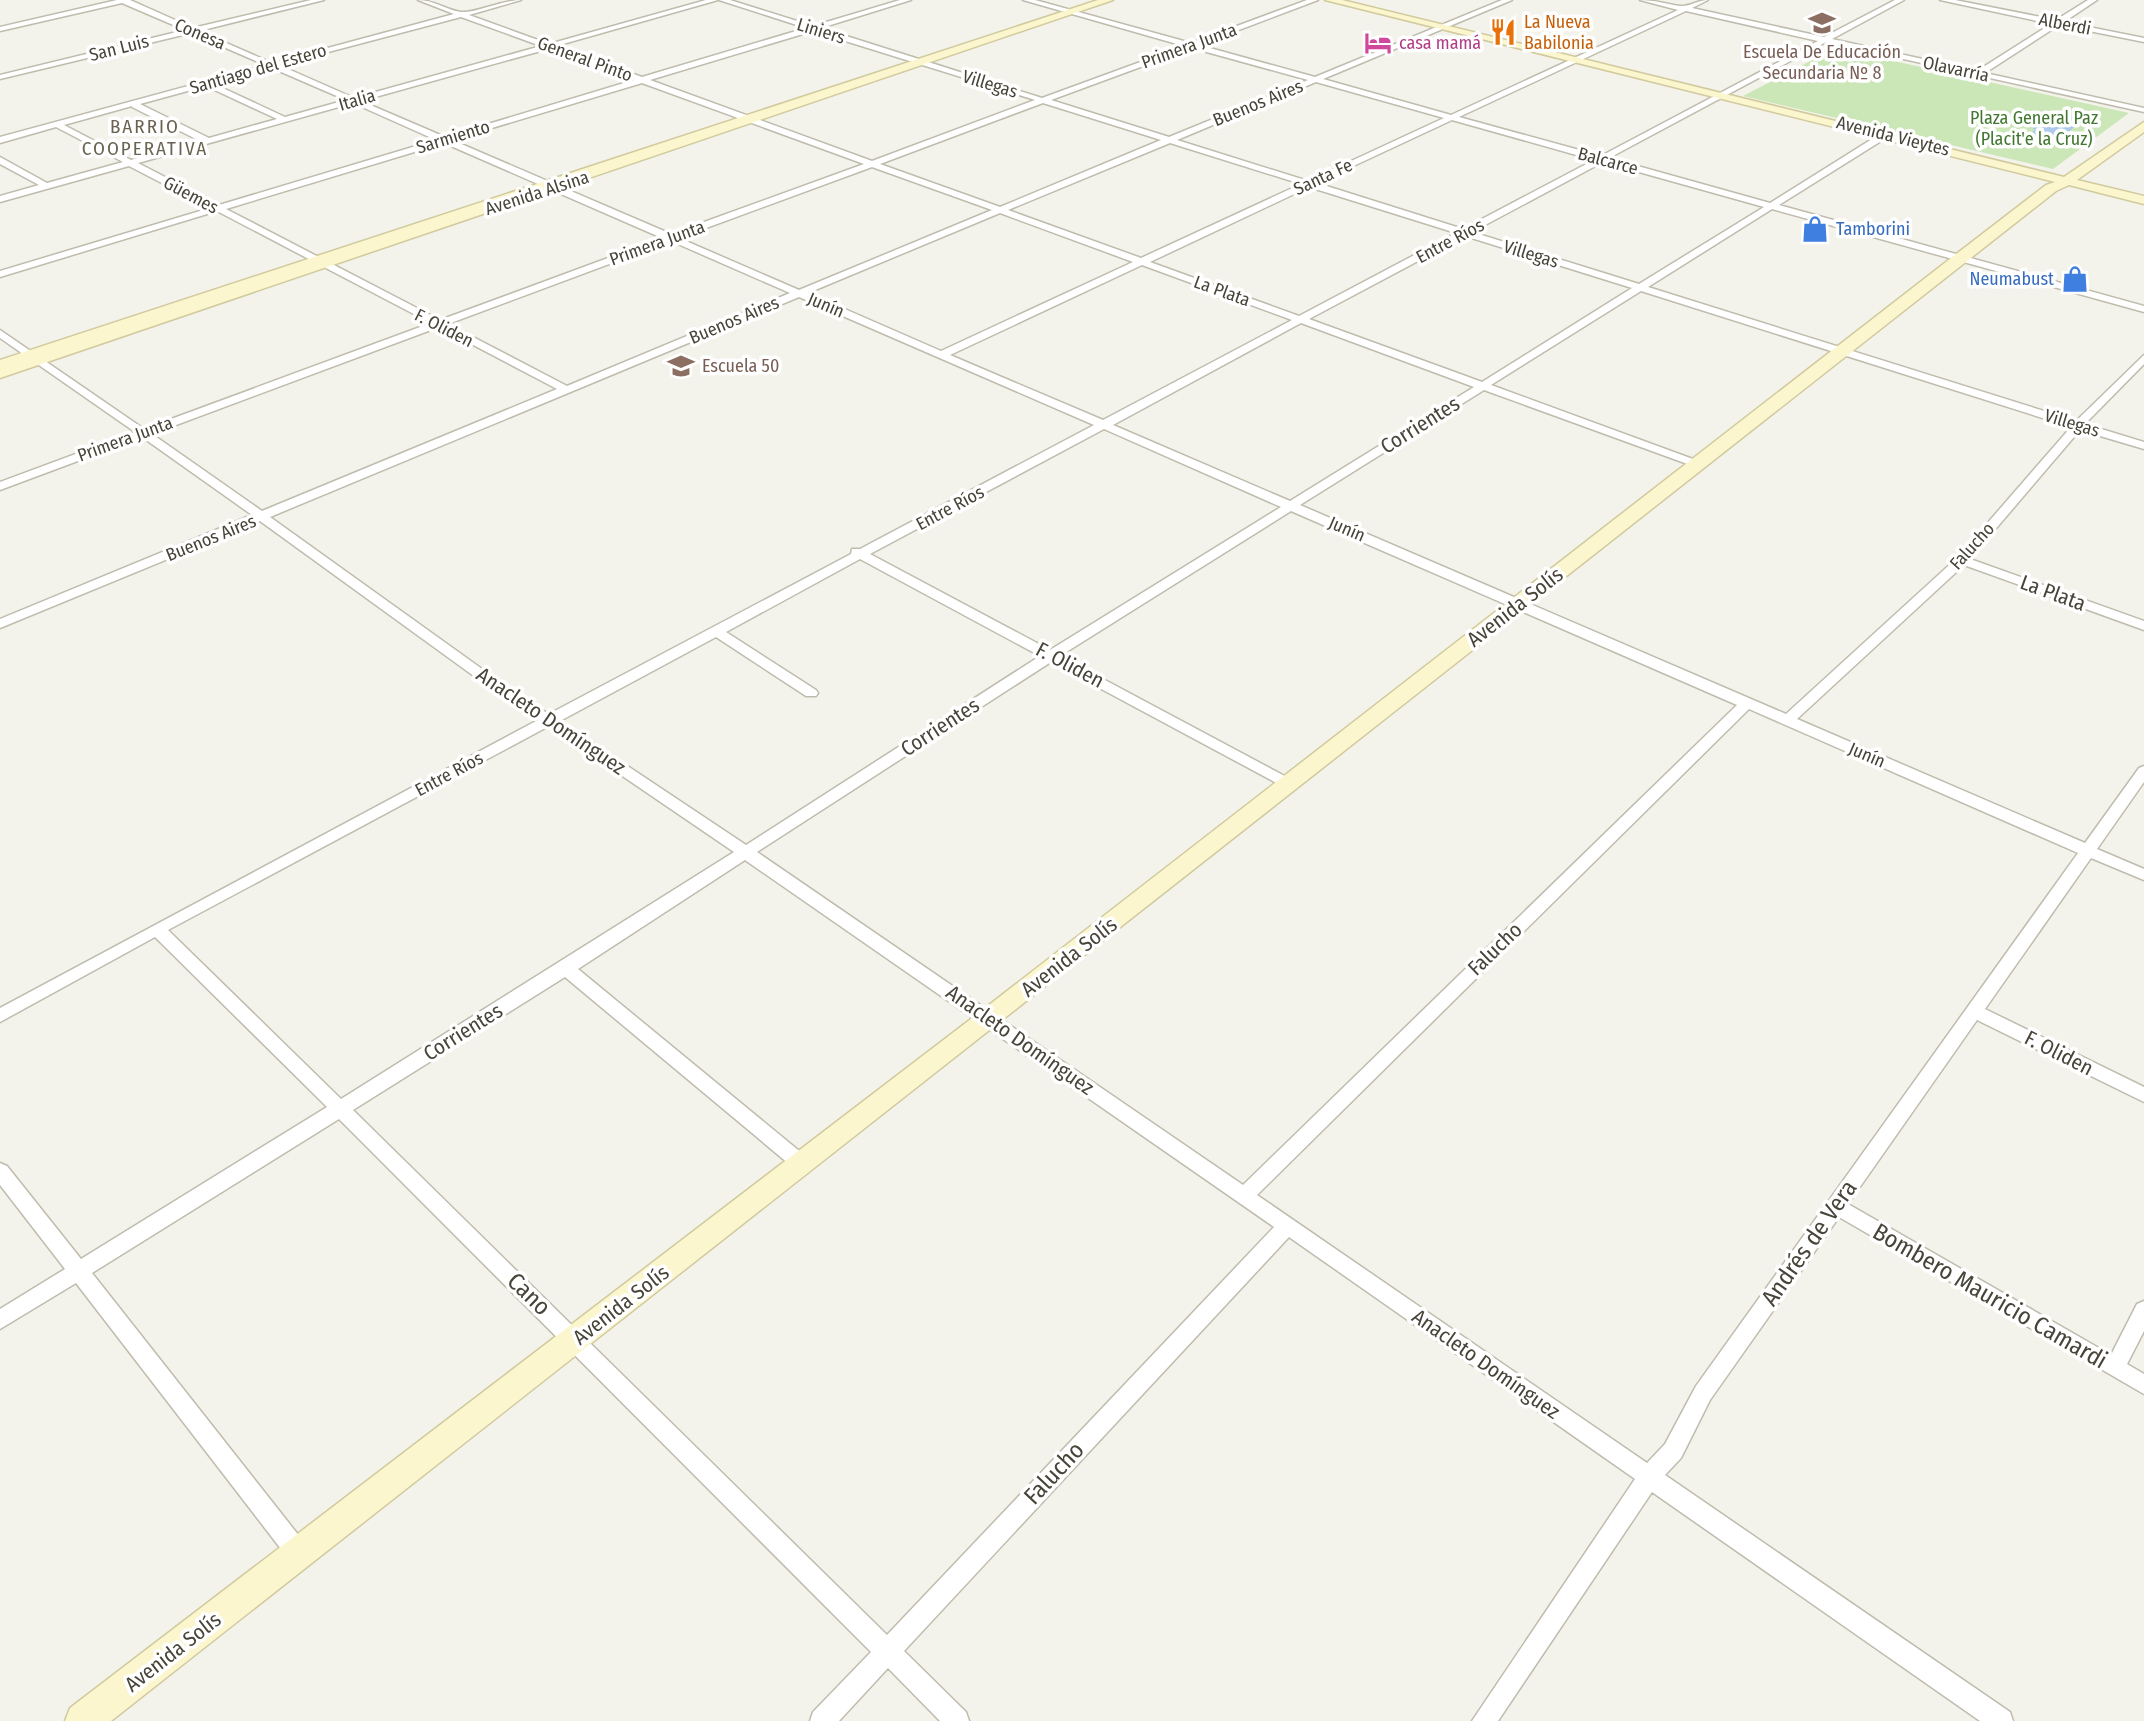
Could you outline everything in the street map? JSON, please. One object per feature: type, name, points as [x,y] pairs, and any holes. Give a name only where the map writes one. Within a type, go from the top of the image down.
[{"type":"street","name":"Conesa","points":[[123,0],[553,185]]},
{"type":"street","points":[[0,29],[123,0]]},
{"type":"street","name":"San Luis","points":[[0,77],[320,0]]},
{"type":"street","name":"General Pinto","points":[[422,0],[750,120]]},
{"type":"street","name":"Santiago del Estero","points":[[0,140],[135,105],[280,61],[517,0]]},
{"type":"street","name":"Italia","points":[[0,199],[714,0]]},
{"type":"street","name":"Liniers","points":[[723,0],[922,63]]},
{"type":"street","name":"Sarmiento","points":[[0,274],[907,0]]},
{"type":"street","name":"Balcarce","points":[[1027,0],[2144,309]]},
{"type":"street","name":"Avenida Alsina","points":[[0,373],[35,358],[1108,0]]},
{"type":"street","name":"Primera Junta","points":[[0,486],[1314,0]]},
{"type":"street","name":"Avenida Vieytes","points":[[1330,0],[2060,181]]},
{"type":"street","name":"Avenida Vieytes","points":[[1341,0],[1443,27]]},
{"type":"street","name":"Buenos Aires","points":[[0,624],[1508,0]]},
{"type":"street","name":"Olavarría","points":[[1644,0],[2144,111]]},
{"type":"street","name":"Santa Fe","points":[[943,354],[1704,0]]},
{"type":"street","name":"Entre Ríos","points":[[0,1016],[157,929],[717,632],[855,552],[1106,425],[1900,0]]},
{"type":"street","name":"Alberdi","points":[[1944,0],[2144,40]]},
{"type":"street","points":[[1978,74],[2093,0]]},
{"type":"street","name":"Villegas","points":[[922,63],[2144,446]]},
{"type":"street","points":[[206,83],[285,120]]},
{"type":"street","name":"Avenida Vieytes","points":[[1724,96],[2144,200]]},
{"type":"street","points":[[135,105],[208,141]]},
{"type":"street","name":"Avenida Solís","points":[[83,1721],[989,1019],[2060,181],[2144,111]]},
{"type":"street","name":"La Plata","points":[[750,120],[1697,464]]},
{"type":"street","name":"Güemes","points":[[58,125],[320,263]]},
{"type":"street","name":"Avenida Solís","points":[[2060,181],[2144,126]]},
{"type":"street","points":[[0,133],[30,132]]},
{"type":"street","name":"Corrientes","points":[[0,1320],[566,968],[1052,655],[1883,136]]},
{"type":"street","points":[[0,160],[46,186]]},
{"type":"street","name":"Junín","points":[[553,185],[2144,875]]},
{"type":"street","name":"F. Oliden","points":[[320,263],[566,390]]},
{"type":"street","name":"Anacleto Domínguez","points":[[0,333],[263,517],[523,705],[746,852],[989,1019],[2001,1721]]},
{"type":"street","name":"Avenida Alsina","points":[[0,365],[35,358]]},
{"type":"street","name":"Falucho","points":[[1788,720],[1962,560],[2078,425],[2144,358]]},
{"type":"street","name":"F. Oliden","points":[[855,552],[1289,784]]},
{"type":"street","name":"La Plata","points":[[1962,560],[2144,626]]},
{"type":"street","points":[[717,632],[811,693]]},
{"type":"street","name":"Falucho","points":[[1244,1196],[1747,703]]},
{"type":"street","name":"Andrés de Vera","points":[[1484,1721],[1649,1477],[1673,1451],[1703,1394],[2144,771]]},
{"type":"street","name":"Cano","points":[[157,929],[576,1340],[957,1721]]},
{"type":"street","points":[[566,968],[802,1164]]},
{"type":"street","name":"F. Oliden","points":[[1974,1011],[2144,1095]]},
{"type":"street","points":[[0,1171],[299,1554]]},
{"type":"street","name":"Bombero Mauricio Camardi","points":[[1836,1206],[2144,1385]]},
{"type":"street","name":"Falucho","points":[[822,1721],[1287,1226]]},
{"type":"street","points":[[2115,1368],[2144,1310]]},
{"type":"green space","name":"Plaza General Paz (Placit'e la Cruz)","points":[[1835,48],[2129,113],[2053,169],[1743,96]]},
{"type":"water","points":[[2057,113],[2085,119],[2056,141],[2027,135],[2035,130],[2030,126],[2032,123],[2044,122]]},
{"type":"place","name":"Escuela De Educación Secundaria Nº 8","points":[[1822,23]]},
{"type":"place","name":"La Nueva Babilonia","points":[[1503,32]]},
{"type":"place","name":"casa mamá","points":[[1378,43]]},
{"type":"place","name":"Tamborini","points":[[1815,229]]},
{"type":"place","name":"Neumabust","points":[[2075,279]]},
{"type":"place","name":"Escuela 50","points":[[681,366]]},
{"type":"district","name":"BARRIO COOPERATIVA","points":[[145,137]]}]
